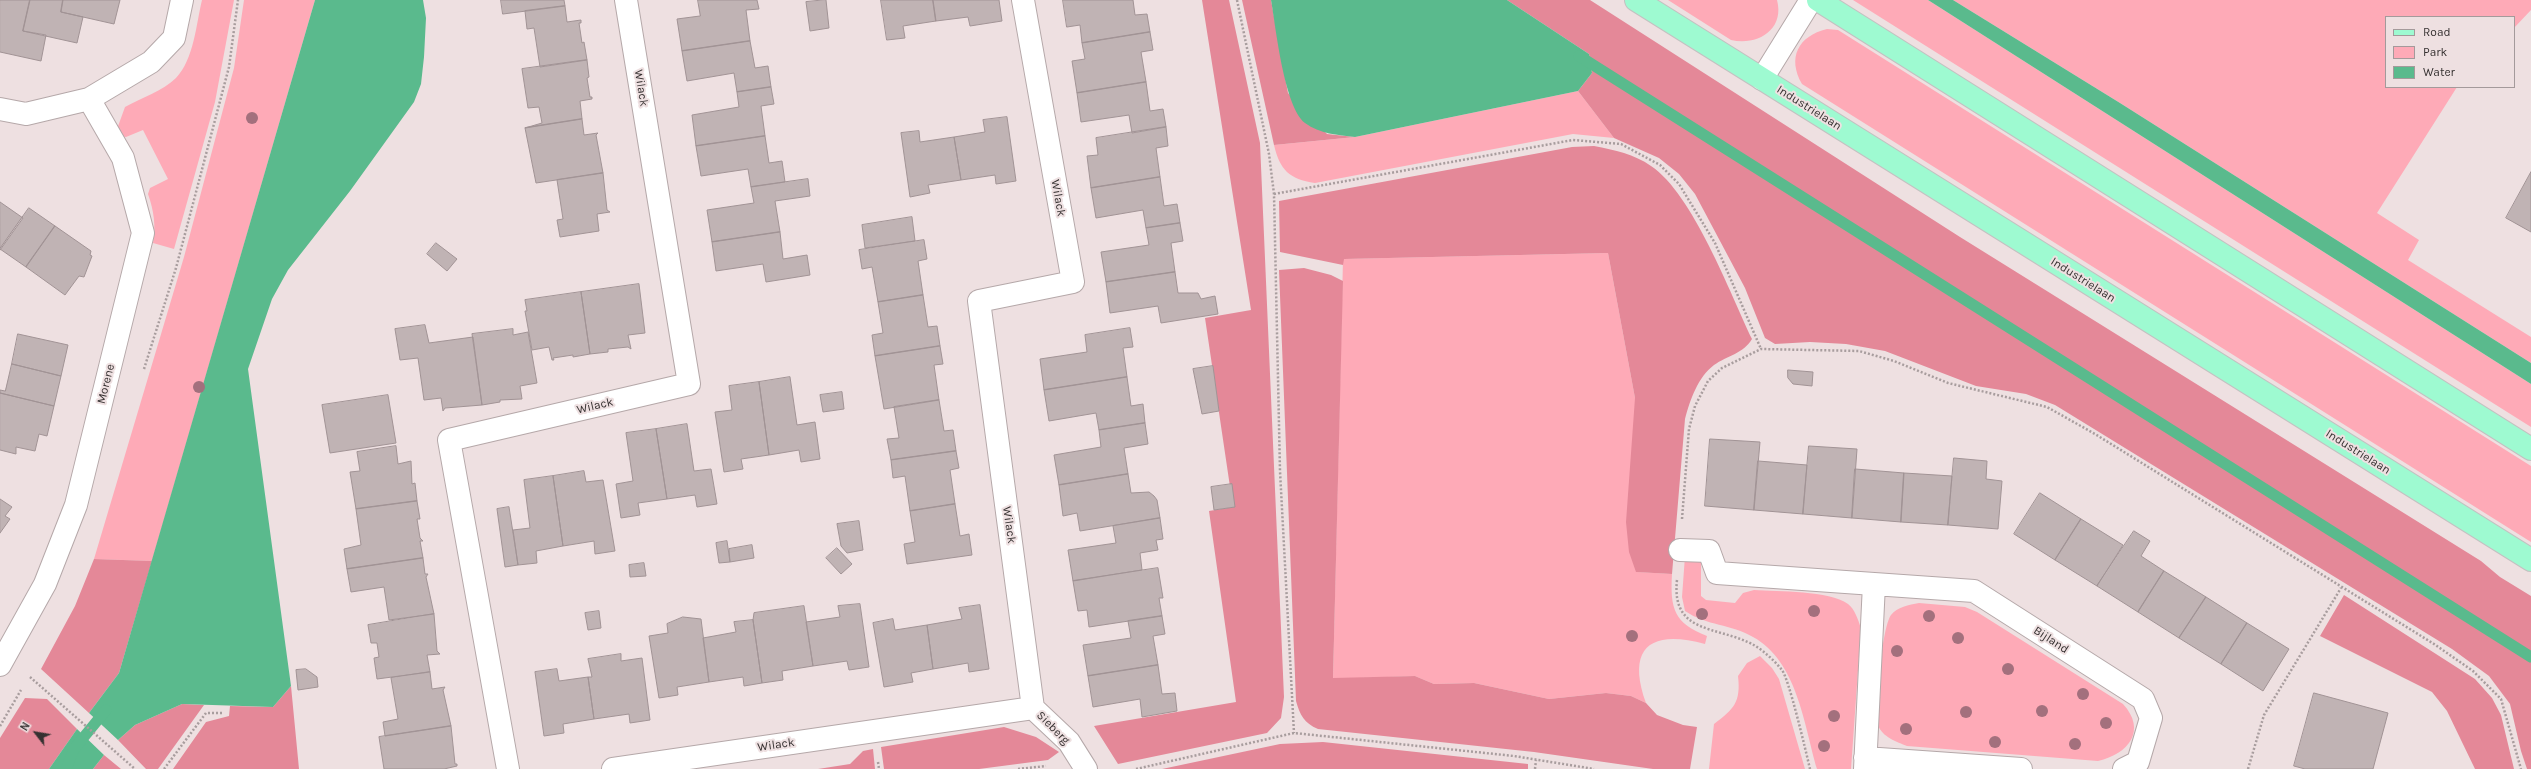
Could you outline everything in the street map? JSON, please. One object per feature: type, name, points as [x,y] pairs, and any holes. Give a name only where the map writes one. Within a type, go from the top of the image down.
[{"type":"main road","name":"Industrielaan","points":[[1636,0],[2531,560]]},
{"type":"main road","points":[[1818,0],[2531,449]]},
{"type":"street","points":[[0,109],[26,114],[89,99],[151,62],[174,38],[182,0]]},
{"type":"street","name":"Wilack","points":[[508,769],[449,440],[689,384],[626,0]]},
{"type":"street","name":"Wilack","points":[[613,769],[1033,708],[979,301],[1073,282],[1023,0]]},
{"type":"street","points":[[1762,79],[1811,0]]},
{"type":"street","name":"Morene","points":[[0,665],[45,584],[76,505],[143,233],[123,158],[89,99]]},
{"type":"street","name":"Bijland","points":[[1680,550],[1709,551],[1717,572],[1974,591],[2142,699],[2151,718],[2138,762],[2124,769]]},
{"type":"street","points":[[1874,584],[1865,764],[2021,769]]},
{"type":"street","name":"Sieberg","points":[[1033,708],[1069,742],[1086,769]]},
{"type":"path","points":[[1237,0],[1270,154],[1274,194],[1280,471],[1294,733]]},
{"type":"path","points":[[1274,194],[1573,140],[1622,144],[1660,165],[1679,184],[1715,242],[1761,349]]},
{"type":"path","points":[[1810,769],[1783,671],[1770,658],[1752,644],[1690,623],[1679,608],[1675,594],[1680,550],[1688,429],[1695,406],[1708,381],[1722,368],[1761,349],[1859,351],[1894,361],[1948,383],[2046,407],[2095,434],[2341,588],[2434,644],[2473,672],[2500,699],[2521,769]]},
{"type":"path","points":[[2248,769],[2264,715],[2341,588]]},
{"type":"path","points":[[25,682],[29,676],[74,713],[135,769]]},
{"type":"path","points":[[0,726],[21,688]]},
{"type":"path","points":[[164,769],[206,713],[223,714]]},
{"type":"path","points":[[1136,769],[1294,733],[1536,760],[1594,769]]},
{"type":"path","points":[[1535,769],[1536,760]]},
{"type":"green space","points":[[202,0],[234,0],[215,102],[174,249],[153,243],[154,218],[148,194],[150,188],[168,179],[143,130],[126,137],[119,136],[117,129],[125,107],[165,87],[176,78],[182,70],[191,52]]},
{"type":"green space","points":[[244,0],[315,0],[152,561],[94,559],[184,257],[234,68]]},
{"type":"green space","points":[[1668,0],[1777,0],[1777,20],[1767,34],[1759,38],[1741,41],[1731,40]]},
{"type":"green space","points":[[1853,0],[1928,0],[2531,384],[2531,427]]},
{"type":"green space","points":[[1953,0],[2531,0],[2531,10],[2515,27],[2515,16],[2385,16],[2385,88],[2456,88],[2377,213],[2419,240],[2408,260],[2531,337],[2531,363],[2120,103]]},
{"type":"green space","points":[[1827,29],[1838,30],[2531,466],[2531,542],[1802,84],[1796,65],[1798,49],[1809,37],[1817,32]]},
{"type":"green space","points":[[1578,91],[1614,138],[1573,134],[1315,183],[1298,179],[1287,172],[1279,161],[1274,145],[1355,137]]},
{"type":"green space","points":[[1608,253],[1635,398],[1637,572],[1672,574],[1672,597],[1673,606],[1676,613],[1687,626],[1707,636],[1705,644],[1686,640],[1670,639],[1657,641],[1648,647],[1642,656],[1639,668],[1646,703],[1631,696],[1606,693],[1549,699],[1474,683],[1434,684],[1415,676],[1333,679],[1343,259]]},
{"type":"green space","points":[[1685,556],[1701,557],[1701,596],[1706,600],[1735,603],[1743,593],[1754,590],[1790,592],[1829,596],[1840,599],[1853,609],[1861,628],[1851,769],[1817,769],[1797,695],[1780,661],[1768,648],[1745,633],[1702,620],[1685,611],[1682,597]]},
{"type":"green space","points":[[1919,603],[1965,607],[1977,612],[2123,704],[2134,723],[2134,732],[2131,740],[2126,747],[2118,753],[2109,758],[2098,761],[1907,746],[1886,736],[1878,725],[1877,716],[1878,687],[1885,635],[1891,615],[1896,610]]},
{"type":"green space","points":[[1760,656],[1772,668],[1779,679],[1805,769],[1709,769],[1714,724],[1727,714],[1735,704],[1739,685],[1738,676],[1747,663]]},
{"type":"shaded area","points":[[1202,0],[1229,0],[1260,143],[1284,697],[1281,718],[1267,733],[1118,764],[1094,726],[1236,702],[1209,511],[1233,507],[1205,318],[1251,310]]},
{"type":"shaded area","points":[[1242,0],[1271,0],[1288,93],[1327,134],[1355,137],[1274,145]]},
{"type":"shaded area","points":[[1507,0],[1590,0],[1960,237],[2481,561],[2500,577],[2531,596],[2531,769],[2527,769],[2521,751],[2510,704],[2489,676],[2452,649],[2055,405],[2026,394],[1976,386],[1885,351],[1846,344],[1810,342],[1775,344],[1765,338],[1745,288],[1695,194],[1679,174],[1659,158],[1614,138],[1578,91],[1592,73],[1589,54]]},
{"type":"shaded area","points":[[1594,146],[1631,155],[1645,162],[1666,180],[1681,198],[1696,221],[1709,246],[1752,339],[1745,348],[1719,362],[1708,370],[1695,389],[1689,404],[1685,419],[1672,574],[1636,572],[1629,552],[1626,522],[1635,398],[1608,253],[1344,259],[1343,265],[1280,252],[1279,201],[1572,147]]},
{"type":"shaded area","points":[[1304,268],[1331,275],[1343,281],[1333,678],[1415,676],[1434,684],[1474,683],[1549,699],[1606,693],[1631,696],[1646,703],[1657,715],[1683,725],[1697,727],[1690,769],[1653,769],[1534,752],[1318,729],[1313,727],[1303,718],[1296,701],[1279,270]]},
{"type":"shaded area","points":[[94,559],[152,561],[119,673],[89,713],[41,669],[75,606]]},
{"type":"shaded area","points":[[2344,595],[2475,679],[2492,698],[2501,715],[2514,769],[2475,769],[2447,711],[2432,692],[2320,636]]},
{"type":"shaded area","points":[[291,686],[299,769],[173,769],[206,722],[229,716],[230,706],[273,707]]},
{"type":"shaded area","points":[[25,698],[47,699],[77,729],[49,769],[0,769],[0,738]]},
{"type":"shaded area","points":[[182,704],[204,705],[158,769],[146,769],[118,740],[135,725]]},
{"type":"shaded area","points":[[1004,727],[1036,737],[1059,752],[1048,760],[979,769],[884,769],[881,747]]},
{"type":"shaded area","points":[[1323,742],[1528,764],[1528,769],[1162,769],[1280,744]]},
{"type":"shaded area","points":[[873,749],[875,769],[818,769],[850,764],[863,751]]},
{"type":"shaded area","points":[[104,755],[121,769],[93,769]]},
{"type":"water","points":[[315,0],[423,0],[426,18],[421,84],[414,102],[350,191],[288,270],[272,299],[248,369],[291,686],[273,707],[182,704],[135,725],[118,740],[89,713],[119,673]]},
{"type":"water","points":[[1271,0],[1507,0],[1589,54],[1592,73],[1578,91],[1355,137],[1342,136],[1317,130],[1311,127],[1305,123],[1298,114],[1286,84],[1278,47]]},
{"type":"water","points":[[1928,0],[1953,0],[2120,103],[2531,363],[2531,384]]},
{"type":"water","points":[[77,729],[104,755],[93,769],[49,769]]},
{"type":"building","points":[[0,0],[30,0],[23,31],[46,35],[41,61],[0,52]]},
{"type":"building","points":[[30,0],[63,0],[61,12],[83,17],[77,43],[23,31]]},
{"type":"building","points":[[63,0],[120,0],[114,24],[61,12]]},
{"type":"building","points":[[501,0],[564,0],[565,6],[503,14]]},
{"type":"building","points":[[698,0],[757,0],[759,9],[746,10],[750,41],[682,51],[677,19],[700,16]]},
{"type":"building","points":[[826,0],[829,28],[810,31],[806,2]]},
{"type":"building","points":[[881,0],[933,0],[936,21],[903,26],[905,38],[887,40]]},
{"type":"building","points":[[933,0],[999,0],[1002,21],[970,26],[968,17],[936,21]]},
{"type":"building","points":[[1063,0],[1133,0],[1135,15],[1147,14],[1150,32],[1082,43],[1080,25],[1067,27]]},
{"type":"building","points":[[565,6],[567,22],[581,20],[581,23],[579,23],[582,43],[584,42],[587,60],[540,67],[534,28],[527,29],[525,11]]},
{"type":"building","points":[[1150,32],[1153,50],[1141,52],[1146,82],[1077,93],[1072,61],[1085,59],[1082,43]]},
{"type":"building","points":[[750,41],[755,68],[768,66],[771,87],[737,92],[734,73],[687,81],[682,51]]},
{"type":"building","points":[[587,60],[589,77],[587,78],[590,97],[592,97],[592,99],[580,101],[582,119],[525,128],[542,123],[539,107],[528,108],[522,69]]},
{"type":"building","points":[[1146,82],[1150,111],[1163,109],[1166,127],[1132,133],[1129,115],[1081,122],[1077,93]]},
{"type":"building","points":[[771,87],[774,104],[761,106],[765,136],[696,146],[692,115],[739,107],[737,92]]},
{"type":"building","points":[[1007,117],[1016,181],[996,184],[995,175],[961,180],[954,137],[985,132],[983,120]]},
{"type":"building","points":[[582,119],[584,135],[598,133],[596,135],[603,173],[536,183],[525,128]]},
{"type":"building","points":[[1166,127],[1168,146],[1156,148],[1160,177],[1091,188],[1087,156],[1098,155],[1096,138]]},
{"type":"building","points":[[919,131],[920,142],[954,137],[961,180],[928,185],[930,193],[910,197],[901,133]]},
{"type":"building","points":[[765,136],[769,163],[782,161],[785,182],[751,187],[748,169],[701,176],[696,146]]},
{"type":"building","points":[[2531,172],[2531,232],[2506,218]]},
{"type":"building","points":[[603,173],[607,210],[610,212],[597,214],[599,231],[560,237],[557,220],[563,219],[557,180]]},
{"type":"building","points":[[1160,177],[1164,206],[1177,204],[1180,223],[1146,228],[1143,210],[1096,218],[1091,188]]},
{"type":"building","points":[[808,179],[810,196],[775,201],[780,232],[712,242],[707,210],[754,203],[751,187]]},
{"type":"building","points":[[0,202],[23,218],[0,250]]},
{"type":"building","points":[[29,208],[55,226],[26,267],[0,249]]},
{"type":"building","points":[[912,217],[915,241],[865,248],[862,225]]},
{"type":"building","points":[[1180,223],[1183,241],[1171,243],[1175,272],[1106,282],[1101,252],[1149,245],[1146,228]]},
{"type":"building","points":[[55,226],[91,251],[90,255],[92,256],[84,277],[79,276],[65,295],[26,267]]},
{"type":"building","points":[[780,232],[783,259],[807,255],[810,275],[766,282],[763,264],[716,271],[712,242]]},
{"type":"building","points":[[924,240],[927,259],[918,261],[923,295],[878,302],[872,267],[862,269],[859,250]]},
{"type":"building","points":[[436,243],[457,259],[447,271],[427,254]]},
{"type":"building","points":[[1175,272],[1178,293],[1198,293],[1201,299],[1215,296],[1218,314],[1161,323],[1158,306],[1110,313],[1106,282]]},
{"type":"building","points":[[639,284],[645,333],[628,335],[631,349],[628,347],[608,349],[608,352],[590,354],[581,292]]},
{"type":"building","points":[[581,292],[590,354],[553,358],[554,360],[552,360],[549,347],[532,350],[525,311],[527,311],[525,300]]},
{"type":"building","points":[[923,295],[928,327],[937,326],[940,346],[875,356],[872,335],[883,333],[878,302]]},
{"type":"building","points":[[425,325],[429,343],[473,337],[482,405],[445,408],[443,411],[441,398],[424,400],[418,358],[400,360],[395,329]]},
{"type":"building","points":[[1130,328],[1133,347],[1123,348],[1127,377],[1044,390],[1040,359],[1087,352],[1085,335]]},
{"type":"building","points":[[513,329],[513,335],[528,332],[537,383],[520,386],[522,399],[500,400],[500,402],[482,405],[472,334]]},
{"type":"building","points":[[18,334],[68,345],[61,376],[12,364]]},
{"type":"building","points":[[940,346],[943,364],[934,365],[939,400],[884,409],[875,356]]},
{"type":"building","points":[[12,364],[61,376],[54,406],[0,393],[0,390],[5,391]]},
{"type":"building","points":[[1213,366],[1219,411],[1202,414],[1193,369]]},
{"type":"building","points":[[1788,370],[1813,372],[1812,386],[1793,384],[1788,378]]},
{"type":"building","points":[[790,377],[797,425],[815,422],[820,459],[801,462],[799,450],[769,455],[759,382]]},
{"type":"building","points":[[1127,377],[1131,406],[1143,404],[1145,423],[1099,430],[1096,413],[1049,421],[1044,390]]},
{"type":"building","points":[[759,382],[769,455],[741,459],[743,469],[724,472],[715,412],[732,410],[729,386]]},
{"type":"building","points":[[842,392],[844,409],[823,412],[820,395]]},
{"type":"building","points":[[0,393],[54,406],[47,436],[39,434],[35,451],[16,447],[16,454],[0,450]]},
{"type":"building","points":[[388,395],[396,443],[330,453],[322,405]]},
{"type":"building","points":[[939,400],[944,431],[953,430],[956,451],[891,460],[887,439],[899,438],[894,407]]},
{"type":"building","points":[[1145,423],[1148,444],[1124,448],[1128,474],[1059,485],[1054,455],[1101,447],[1099,430]]},
{"type":"building","points":[[687,424],[694,471],[711,469],[717,504],[697,507],[695,495],[667,499],[656,429]]},
{"type":"building","points":[[656,429],[667,499],[638,503],[640,515],[621,518],[616,484],[633,481],[626,433]]},
{"type":"building","points":[[1710,439],[1760,442],[1754,510],[1705,506]]},
{"type":"building","points":[[396,446],[398,464],[411,461],[412,484],[415,483],[417,501],[356,509],[350,472],[360,471],[357,452]]},
{"type":"building","points":[[1809,446],[1857,449],[1852,518],[1803,514]]},
{"type":"building","points":[[956,451],[959,468],[950,470],[955,504],[910,511],[905,476],[893,478],[891,460]]},
{"type":"building","points":[[1954,458],[1987,461],[1986,479],[2002,481],[1998,529],[1948,525]]},
{"type":"building","points":[[1758,461],[1807,465],[1803,514],[1754,510]]},
{"type":"building","points":[[1855,469],[1904,473],[1901,522],[1852,518]]},
{"type":"building","points":[[584,471],[586,482],[603,480],[615,551],[595,554],[594,541],[563,546],[553,476]]},
{"type":"building","points":[[1904,473],[1952,476],[1948,525],[1901,522]]},
{"type":"building","points":[[1128,474],[1131,493],[1149,492],[1154,496],[1157,500],[1160,518],[1080,531],[1077,513],[1063,516],[1059,485]]},
{"type":"building","points":[[553,476],[563,546],[536,551],[537,563],[518,565],[513,530],[530,528],[524,480]]},
{"type":"building","points":[[1232,484],[1235,507],[1214,510],[1211,487]]},
{"type":"building","points":[[2040,493],[2081,519],[2055,560],[2014,534]]},
{"type":"building","points":[[0,499],[12,507],[5,516],[10,519],[0,533]]},
{"type":"building","points":[[417,501],[420,519],[417,519],[420,538],[423,541],[420,541],[423,558],[347,569],[344,549],[361,545],[356,509]]},
{"type":"building","points":[[955,504],[960,536],[969,534],[972,555],[907,564],[904,544],[915,542],[910,511]]},
{"type":"building","points":[[509,507],[518,565],[505,567],[497,509]]},
{"type":"building","points":[[1160,518],[1163,539],[1156,540],[1158,550],[1140,553],[1142,570],[1073,581],[1068,550],[1116,543],[1113,526]]},
{"type":"building","points":[[2081,519],[2123,545],[2097,586],[2055,560]]},
{"type":"building","points":[[859,521],[863,550],[847,553],[841,546],[837,524]]},
{"type":"building","points":[[2134,531],[2150,541],[2141,556],[2164,571],[2138,612],[2097,586]]},
{"type":"building","points":[[727,541],[730,562],[719,563],[716,543]]},
{"type":"building","points":[[752,545],[754,558],[730,562],[729,549]]},
{"type":"building","points":[[837,548],[852,564],[841,574],[826,558]]},
{"type":"building","points":[[423,558],[425,574],[428,574],[426,577],[434,614],[389,620],[384,587],[351,592],[347,569]]},
{"type":"building","points":[[644,563],[646,576],[630,577],[629,565]]},
{"type":"building","points":[[1158,568],[1163,598],[1159,598],[1162,616],[1089,627],[1087,610],[1078,611],[1073,581]]},
{"type":"building","points":[[2164,571],[2206,597],[2179,638],[2138,612]]},
{"type":"building","points":[[2206,597],[2247,623],[2221,664],[2179,638]]},
{"type":"building","points":[[860,604],[869,667],[849,670],[847,661],[813,666],[806,622],[840,617],[838,606]]},
{"type":"building","points":[[980,605],[989,669],[969,672],[968,663],[933,669],[927,625],[962,619],[959,608]]},
{"type":"building","points":[[804,606],[813,666],[782,671],[783,680],[762,683],[753,620],[754,613]]},
{"type":"building","points":[[599,611],[601,628],[588,630],[585,613]]},
{"type":"building","points":[[434,614],[437,651],[440,654],[427,655],[430,672],[377,679],[374,658],[379,657],[377,643],[371,643],[368,625]]},
{"type":"building","points":[[1162,616],[1165,634],[1153,636],[1158,665],[1088,676],[1083,645],[1131,638],[1128,621]]},
{"type":"building","points":[[683,617],[701,619],[709,682],[677,687],[678,695],[659,698],[649,636],[668,633],[667,624]]},
{"type":"building","points":[[893,619],[895,630],[927,625],[933,669],[911,673],[913,682],[884,687],[873,623]]},
{"type":"building","points":[[753,620],[762,683],[744,686],[743,677],[709,682],[703,638],[736,632],[734,622]]},
{"type":"building","points":[[2247,623],[2289,649],[2263,691],[2221,664]]},
{"type":"building","points":[[621,654],[621,661],[642,658],[650,720],[630,723],[629,714],[594,719],[588,677],[592,677],[588,659]]},
{"type":"building","points":[[1158,665],[1162,694],[1175,693],[1177,711],[1142,717],[1140,699],[1093,707],[1088,676]]},
{"type":"building","points":[[306,669],[317,677],[318,687],[298,690],[296,670]]},
{"type":"building","points":[[557,669],[559,681],[588,677],[594,719],[563,724],[564,733],[544,736],[535,672]]},
{"type":"building","points":[[430,672],[432,689],[445,687],[443,690],[451,726],[385,736],[383,722],[398,719],[391,678]]},
{"type":"building","points":[[2314,693],[2388,713],[2373,769],[2305,769],[2294,766]]},
{"type":"building","points":[[451,726],[455,764],[457,764],[457,766],[444,769],[384,769],[379,737]]},
{"type":"waterway","points":[[1579,56],[2531,657]]},
{"type":"waterway","points":[[66,769],[74,749],[106,710]]}]
